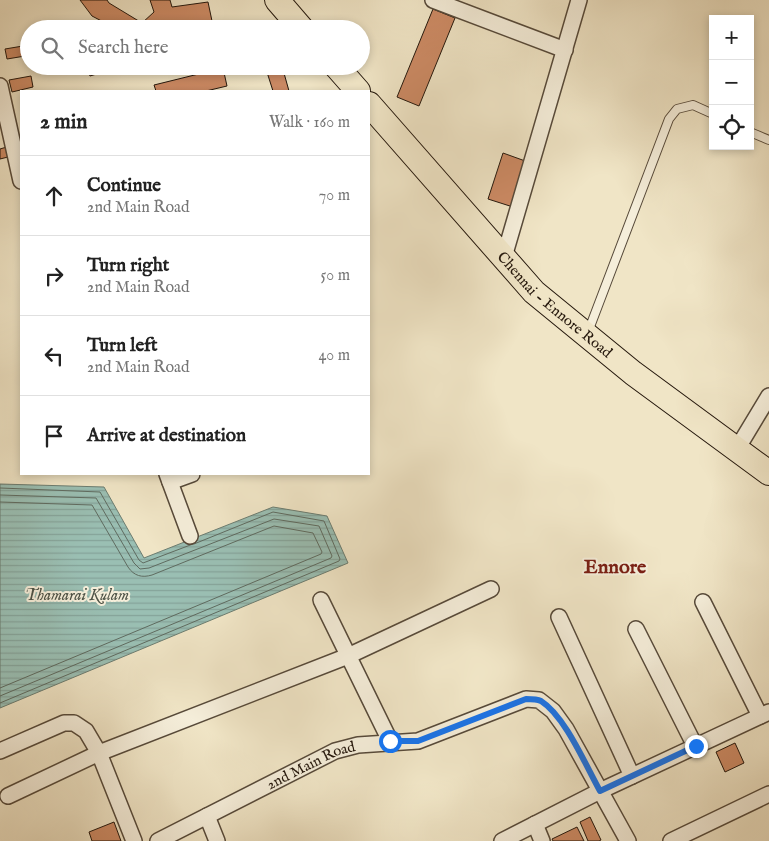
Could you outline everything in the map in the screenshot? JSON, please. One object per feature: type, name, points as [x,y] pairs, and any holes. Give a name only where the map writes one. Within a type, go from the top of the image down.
[{"type":"main road","points":[[277,0],[294,20]]},
{"type":"main road","points":[[344,75],[357,90]]},
{"type":"main road","name":"Chennai - Ennore Road","points":[[370,105],[534,292],[633,373],[769,473]]},
{"type":"street","points":[[433,0],[565,50]]},
{"type":"street","points":[[504,257],[580,0]]},
{"type":"street","points":[[0,86],[20,176]]},
{"type":"street","points":[[737,449],[769,396]]},
{"type":"street","points":[[186,475],[169,478],[190,536]]},
{"type":"street","points":[[8,796],[99,753],[348,656],[491,589]]},
{"type":"street","points":[[321,600],[390,741]]},
{"type":"street","points":[[502,841],[600,791],[764,714],[703,602]]},
{"type":"street","points":[[559,617],[632,776]]},
{"type":"street","points":[[636,629],[696,746]]},
{"type":"street","name":"2nd Main Road","points":[[158,841],[335,751],[358,745],[390,741],[418,741],[526,699],[539,700],[553,711],[566,729],[628,841]]},
{"type":"street","points":[[0,751],[64,723],[74,723],[86,731],[99,753],[134,841]]},
{"type":"street","points":[[671,841],[769,794]]},
{"type":"street","points":[[208,816],[217,841]]},
{"type":"street","points":[[534,824],[542,841]]},
{"type":"lane","points":[[586,336],[670,119],[677,109],[693,104],[709,112]]},
{"type":"lane","points":[[754,134],[769,140]]},
{"type":"water","name":"Thamarai Kulam","points":[[0,484],[104,487],[144,558],[273,507],[327,516],[348,563],[0,708]]},
{"type":"building","points":[[80,0],[107,0],[137,20],[100,20],[92,16]]},
{"type":"building","points":[[150,0],[170,0],[172,7],[208,2],[212,20],[145,20],[154,12]]},
{"type":"building","points":[[433,9],[455,18],[419,106],[397,97]]},
{"type":"building","points":[[20,46],[20,57],[7,59],[5,49]]},
{"type":"building","points":[[195,75],[225,75],[227,86],[210,90],[156,90],[154,85]]},
{"type":"building","points":[[268,75],[285,75],[289,90],[273,90]]},
{"type":"building","points":[[31,76],[33,87],[12,92],[9,80]]},
{"type":"building","points":[[10,146],[12,156],[0,159],[0,149]]},
{"type":"building","points":[[503,153],[528,162],[513,207],[488,199]]},
{"type":"building","points":[[735,743],[744,763],[725,772],[716,752]]},
{"type":"building","points":[[590,817],[601,840],[599,841],[588,841],[580,822]]},
{"type":"building","points":[[114,822],[121,841],[92,841],[89,832]]},
{"type":"building","points":[[577,827],[584,841],[553,841],[552,839]]},
{"type":"district","name":"Ennore","points":[[615,566]]},
{"type":"route","points":[[390,741],[418,741],[526,699],[539,700],[553,711],[566,729],[600,791],[696,746]]}]
